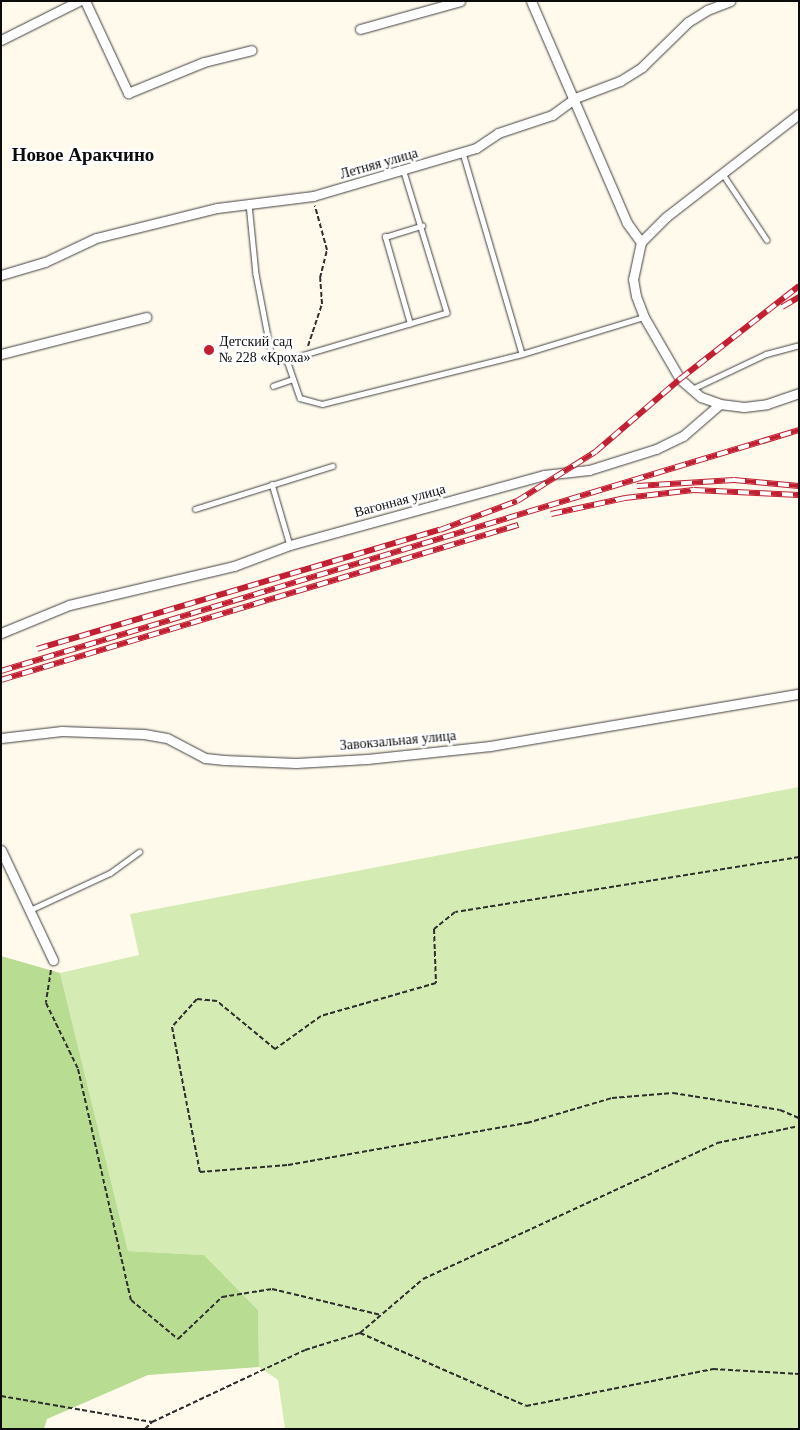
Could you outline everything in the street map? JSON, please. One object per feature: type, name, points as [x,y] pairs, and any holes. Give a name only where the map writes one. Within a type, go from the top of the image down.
[{"type":"street","points":[[1,40],[79,1]]},
{"type":"street","points":[[84,1],[128,93],[204,62],[252,50]]},
{"type":"street","points":[[360,29],[460,1]]},
{"type":"street","points":[[531,1],[575,98],[627,223],[641,242]]},
{"type":"street","name":"Летняя улица","points":[[1,274],[45,262],[96,238],[217,208],[313,196],[404,172],[463,153],[476,148],[498,133],[552,115],[575,98],[635,72],[688,22],[707,10],[730,1]]},
{"type":"street","points":[[799,114],[666,217],[641,242],[633,279],[644,317],[665,357],[690,390],[720,404],[744,407],[767,404],[799,393]]},
{"type":"street","points":[[1,354],[146,317]]},
{"type":"street","name":"Вагонная улица","points":[[1,633],[69,605],[234,566],[290,545],[544,475],[588,470],[656,449],[683,436],[720,404]]},
{"type":"street","name":"Завокзальная улица","points":[[1,738],[62,731],[144,734],[167,738],[204,758],[296,763],[358,760],[490,746],[799,694]]},
{"type":"street","points":[[1,850],[53,960]]},
{"type":"lane","points":[[463,153],[522,354]]},
{"type":"lane","points":[[249,204],[256,274],[272,357],[287,360],[447,313],[404,172]]},
{"type":"lane","points":[[723,174],[767,240]]},
{"type":"lane","points":[[410,324],[385,237],[422,226]]},
{"type":"lane","points":[[287,360],[300,398],[322,404],[522,354],[644,317]]},
{"type":"lane","points":[[690,390],[766,354],[799,345]]},
{"type":"lane","points":[[273,386],[294,379]]},
{"type":"lane","points":[[195,510],[332,466]]},
{"type":"lane","points":[[272,484],[290,545]]},
{"type":"lane","points":[[30,910],[110,873],[139,852]]},
{"type":"path","points":[[308,354],[309,340],[322,304],[320,278],[327,250],[313,196]]},
{"type":"path","points":[[799,857],[455,912],[434,928],[436,983],[321,1016],[275,1049],[217,1001],[197,999],[172,1027],[200,1172],[288,1165],[527,1122],[612,1098],[673,1093],[780,1110],[799,1118]]},
{"type":"path","points":[[53,960],[46,1003],[78,1069],[131,1300],[178,1339],[222,1297],[272,1289],[381,1315]]},
{"type":"path","points":[[145,1429],[152,1422],[305,1350],[360,1333],[423,1278],[716,1143],[799,1126]]},
{"type":"path","points":[[360,1333],[526,1406],[713,1369],[799,1374]]},
{"type":"path","points":[[1,1396],[152,1422]]},
{"type":"green space","points":[[799,787],[799,1429],[285,1429],[278,1380],[259,1367],[258,1310],[204,1255],[128,1251],[60,973],[139,955],[130,914]]},
{"type":"green space","points":[[1,956],[60,973],[128,1251],[204,1255],[258,1310],[259,1367],[148,1375],[47,1419],[44,1429],[1,1429]]},
{"type":"railway","points":[[37,649],[440,530],[517,501],[595,452],[680,379],[799,286]]},
{"type":"railway","points":[[782,307],[799,297]]},
{"type":"railway","points":[[1,671],[799,430]]},
{"type":"railway","points":[[637,486],[734,480],[799,486]]},
{"type":"railway","points":[[551,514],[625,498],[694,490],[799,495]]},
{"type":"railway","points":[[1,680],[518,525]]},
{"type":"place","name":"Детский сад № 228 «Кроха»","points":[[209,350]]},
{"type":"district","name":"Новое Аракчино","points":[[83,155]]}]
